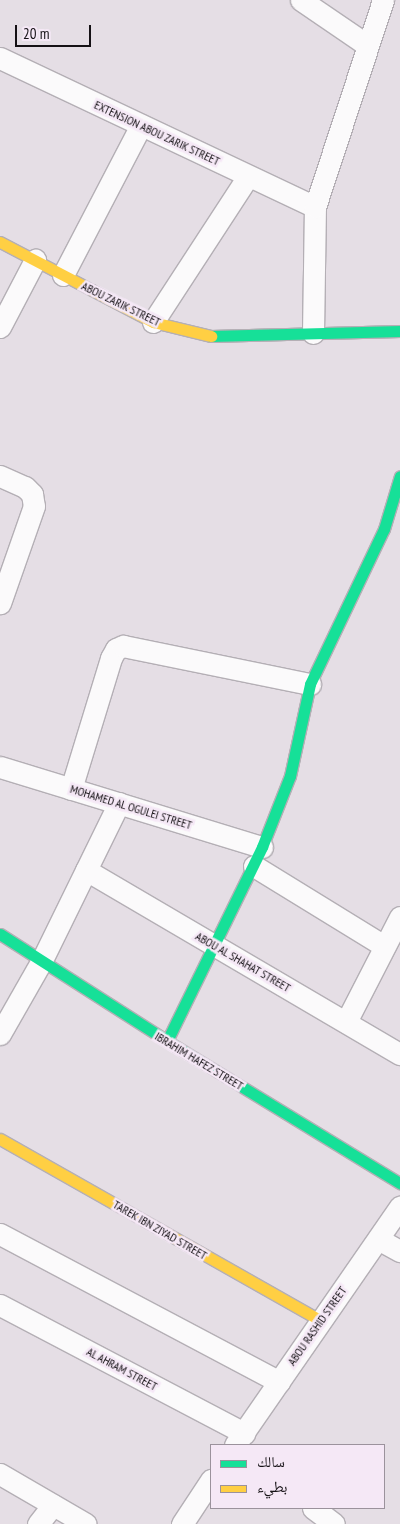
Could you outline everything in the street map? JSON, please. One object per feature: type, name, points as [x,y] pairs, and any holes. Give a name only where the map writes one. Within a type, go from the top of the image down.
[{"type":"street","points":[[301,0],[368,45]]},
{"type":"street","points":[[313,333],[315,207],[383,0]]},
{"type":"street","name":"EXTENSION ABOU ZARIK STREET","points":[[0,58],[315,207]]},
{"type":"street","points":[[64,275],[142,125]]},
{"type":"street","points":[[153,322],[248,176]]},
{"type":"street","name":"ABOU ZARIK STREET","points":[[0,242],[153,322],[183,332],[219,337],[400,331]]},
{"type":"street","points":[[0,327],[35,260]]},
{"type":"street","points":[[0,476],[25,487],[32,494],[34,506],[0,603]]},
{"type":"street","points":[[167,1042],[216,946],[262,847],[290,776],[310,684],[392,533],[400,476]]},
{"type":"street","points":[[71,789],[111,658],[116,649],[123,646],[310,684]]},
{"type":"street","name":"MOHAMED AL OGULEI STREET","points":[[0,767],[262,847]]},
{"type":"street","points":[[0,1034],[41,962],[119,803]]},
{"type":"street","points":[[254,866],[384,946]]},
{"type":"street","name":"ABOU AL SHAHAT STREET","points":[[86,870],[400,1054]]},
{"type":"street","points":[[346,1022],[400,917]]},
{"type":"street","name":"IBRAHIM HAFEZ STREET","points":[[0,934],[167,1042],[400,1183]]},
{"type":"street","name":"TAREK IBN ZIYAD STREET","points":[[0,1139],[320,1320]]},
{"type":"street","name":"ABOU RASHID STREET","points":[[239,1439],[400,1207]]},
{"type":"street","points":[[0,1234],[278,1382]]},
{"type":"street","points":[[378,1239],[400,1251]]},
{"type":"street","name":"AL AHRAM STREET","points":[[0,1305],[239,1439]]},
{"type":"street","points":[[0,1474],[86,1524]]},
{"type":"street","points":[[182,1524],[210,1482]]},
{"type":"street","points":[[38,1524],[53,1505]]},
{"type":"street","points":[[314,1509],[334,1524]]},
{"type":"traffic: fast","points":[[211,336],[400,331]]},
{"type":"traffic: fast","points":[[167,1041],[262,847],[290,776],[310,684],[384,529],[400,476]]},
{"type":"traffic: fast","points":[[0,934],[167,1041],[400,1183]]},
{"type":"traffic: slow","points":[[0,242],[153,322],[211,336]]},
{"type":"traffic: slow","points":[[0,1139],[320,1320]]}]
